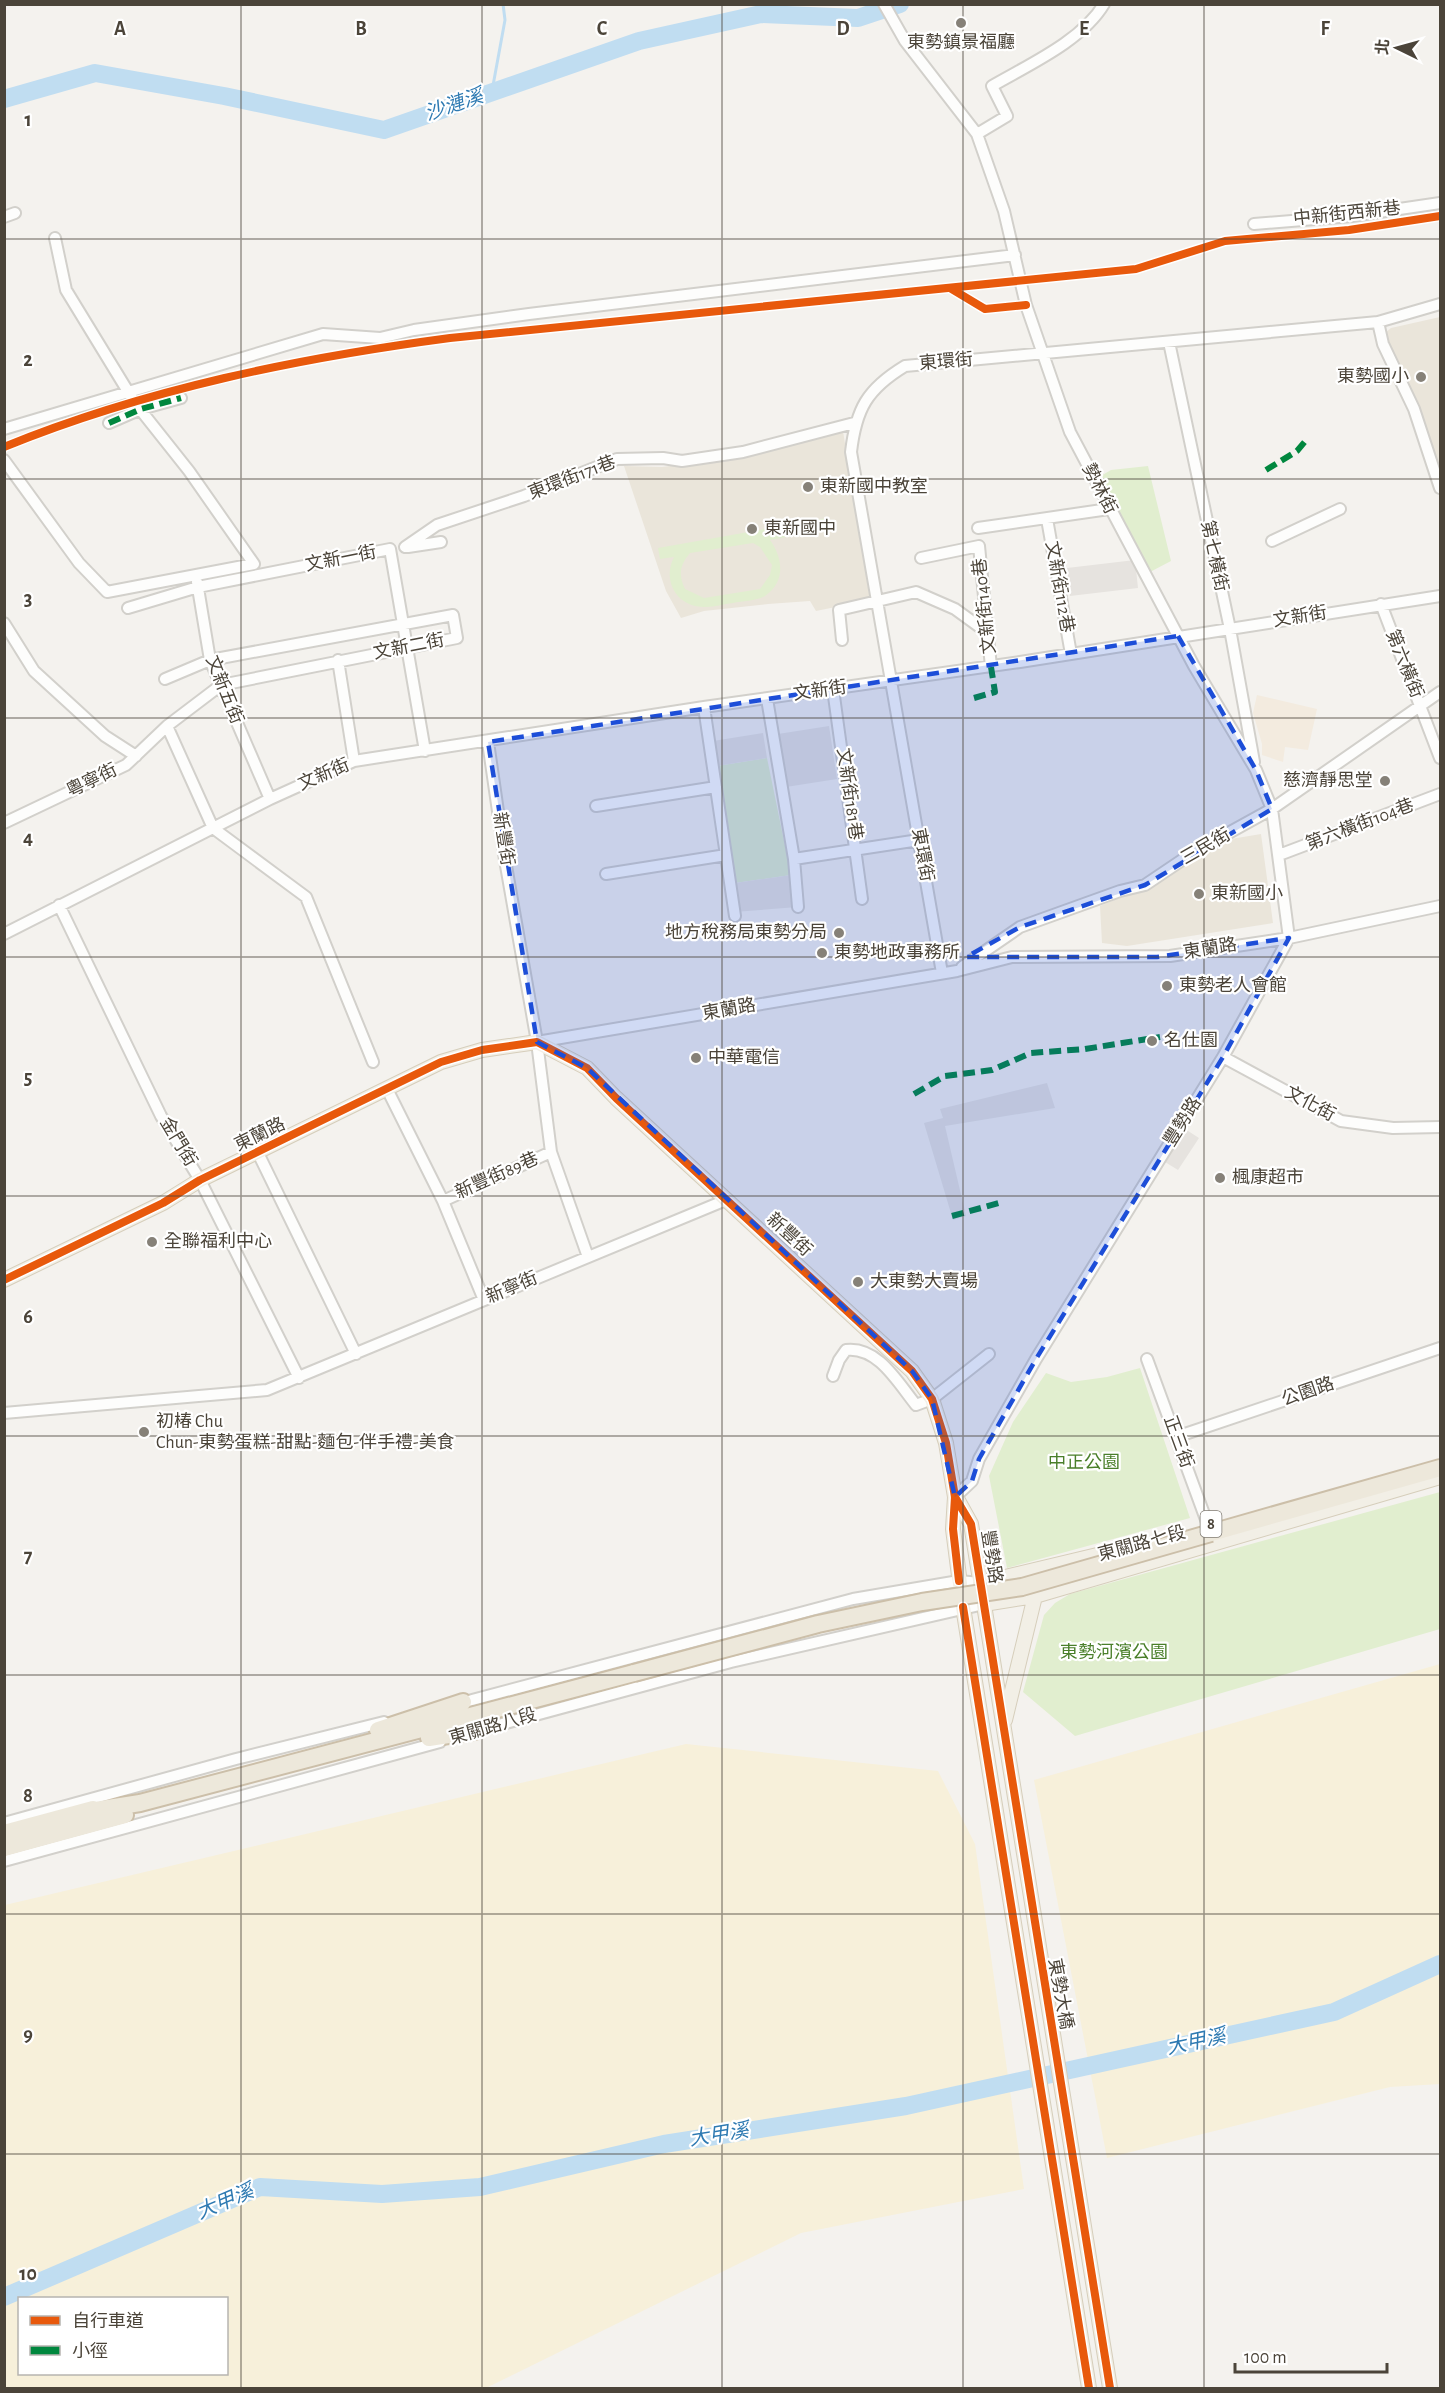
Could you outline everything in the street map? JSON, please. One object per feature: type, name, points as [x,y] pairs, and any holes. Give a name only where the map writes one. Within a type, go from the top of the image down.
[{"type":"highway","points":[[82,1819],[818,1624],[922,1602],[1022,1587],[1210,1529],[1440,1468]]},
{"type":"highway","points":[[4,1848],[82,1819],[463,1702]]},
{"type":"highway","points":[[4,1833],[82,1819],[445,1734],[474,1731]]},
{"type":"main road","name":"東蘭路","points":[[4,1280],[163,1203],[200,1180],[445,1061],[482,1050],[537,1042]]},
{"type":"main road","name":"新豐街","points":[[537,1042],[587,1068],[912,1371],[932,1399],[946,1443],[955,1497]]},
{"type":"main road","name":"東關路七段","points":[[980,1583],[1210,1529],[1440,1460]]},
{"type":"main road","name":"東關路七段","points":[[984,1604],[1035,1596],[1440,1477]]},
{"type":"main road","name":"豐勢路","points":[[955,1497],[952,1529],[963,1607]]},
{"type":"main road","name":"豐勢路","points":[[955,1497],[971,1524],[984,1604]]},
{"type":"main road","points":[[1100,1556],[1105,1575]]},
{"type":"main road","points":[[1004,1725],[1035,1596]]},
{"type":"main road","name":"東勢大橋","points":[[984,1604],[1004,1725],[1020,1845],[1110,2388]]},
{"type":"main road","name":"東勢大橋","points":[[963,1607],[1089,2388]]},
{"type":"street","name":"勢林街","points":[[884,4],[905,41],[977,134],[1015,255],[1026,306],[1070,432],[1178,636],[1256,770],[1272,809],[1289,938]]},
{"type":"street","points":[[977,134],[1007,116],[992,86],[1050,53],[1091,21],[1104,4]]},
{"type":"street","name":"中新街西新巷","points":[[1254,224],[1352,216],[1440,203]]},
{"type":"street","points":[[4,460],[79,563],[107,592],[197,581],[254,564],[189,471],[128,392],[66,290],[55,238]]},
{"type":"street","points":[[4,429],[323,334],[380,338],[414,330],[529,314],[1015,255]]},
{"type":"street","name":"東環街","points":[[942,973],[851,452],[854,423],[866,398],[883,379],[905,366],[1378,322],[1440,304]]},
{"type":"street","points":[[1378,322],[1383,344],[1414,409],[1440,488]]},
{"type":"street","name":"第七橫街","points":[[1169,342],[1230,628],[1256,770]]},
{"type":"street","points":[[109,423],[141,409],[180,398]]},
{"type":"street","name":"東環街171巷","points":[[405,547],[437,525],[515,499],[617,459],[663,458],[682,461],[743,452],[854,423]]},
{"type":"street","points":[[978,528],[1109,509]]},
{"type":"street","points":[[1272,541],[1340,509]]},
{"type":"street","name":"文新街112巷","points":[[1047,519],[1071,654]]},
{"type":"street","points":[[390,549],[441,542]]},
{"type":"street","name":"文新街140巷","points":[[921,558],[979,546],[991,667]]},
{"type":"street","name":"文新一街","points":[[128,608],[197,581],[390,549],[425,752]]},
{"type":"street","name":"文新五街","points":[[197,581],[210,660],[270,799]]},
{"type":"street","points":[[842,640],[839,610],[916,592],[955,609],[988,633]]},
{"type":"street","name":"文新街","points":[[213,828],[354,761],[425,752],[704,707],[991,667],[1440,596]]},
{"type":"street","name":"第六橫街","points":[[1381,604],[1440,758]]},
{"type":"street","name":"文新二街","points":[[165,679],[210,660],[453,615],[457,638],[221,685],[167,726]]},
{"type":"street","points":[[4,623],[34,671],[105,736],[136,756]]},
{"type":"street","points":[[338,660],[354,761]]},
{"type":"street","name":"文新街181巷","points":[[833,689],[857,849],[862,899]]},
{"type":"street","name":"三民街","points":[[957,970],[1020,927],[1120,891],[1144,885],[1194,852],[1272,809],[1440,692]]},
{"type":"street","points":[[767,699],[794,859],[798,908]]},
{"type":"street","points":[[704,707],[735,916]]},
{"type":"street","points":[[167,726],[213,828],[306,897],[373,1062]]},
{"type":"street","name":"粵寧街","points":[[4,823],[126,765],[167,726]]},
{"type":"street","name":"新豐街","points":[[488,742],[505,860],[537,1042],[551,1152],[588,1257]]},
{"type":"street","points":[[596,806],[716,787]]},
{"type":"street","name":"第六橫街104巷","points":[[1279,855],[1440,794]]},
{"type":"street","points":[[4,934],[213,828]]},
{"type":"street","points":[[794,859],[919,840]]},
{"type":"street","points":[[606,874],[726,855]]},
{"type":"street","name":"金門街","points":[[59,905],[161,1116],[200,1180],[299,1378]]},
{"type":"street","points":[[1289,938],[1440,906]]},
{"type":"street","name":"東蘭路","points":[[537,1042],[942,973],[1012,957],[1157,957],[1289,938]]},
{"type":"street","name":"豐勢路","points":[[955,1497],[972,1481],[979,1459],[1036,1359],[1223,1057],[1289,938]]},
{"type":"street","name":"文化街","points":[[1223,1057],[1341,1121],[1393,1128],[1440,1127]]},
{"type":"street","points":[[387,1089],[443,1201],[484,1300]]},
{"type":"street","name":"新豐街89巷","points":[[443,1201],[551,1152]]},
{"type":"street","points":[[258,1153],[356,1354]]},
{"type":"street","name":"新寧街","points":[[299,1378],[726,1200]]},
{"type":"street","points":[[833,1376],[846,1350],[859,1348],[874,1355],[916,1406],[932,1399],[989,1354]]},
{"type":"street","name":"公園路","points":[[1176,1437],[1440,1348]]},
{"type":"street","name":"正三街","points":[[1147,1359],[1210,1529]]},
{"type":"street","points":[[4,1413],[244,1394],[267,1390],[299,1378]]},
{"type":"street","name":"東關路八段","points":[[4,1823],[236,1759],[463,1702],[853,1599],[959,1581],[980,1583]]},
{"type":"street","name":"東關路八段","points":[[4,1861],[731,1662],[984,1604]]},
{"type":"highlighted area","points":[[1178,636],[1256,770],[1272,809],[1145,885],[1020,927],[966,957],[1157,957],[1289,938],[1223,1057],[1036,1359],[979,1459],[972,1481],[955,1497],[932,1399],[912,1371],[587,1068],[537,1042],[488,742]]},
{"type":"shaded area","name":"東勢國小","points":[[1440,317],[1440,476],[1387,344],[1385,333],[1391,328]]},
{"type":"shaded area","name":"東新國中","points":[[843,431],[870,600],[816,611],[810,601],[704,611],[681,618],[666,591],[624,466],[662,467],[741,457]]},
{"type":"shaded area","points":[[1135,560],[1138,588],[1070,596],[1067,568]]},
{"type":"shaded area","points":[[1257,695],[1317,709],[1308,750],[1285,747],[1283,762],[1262,755],[1262,744],[1253,713]]},
{"type":"shaded area","points":[[829,726],[837,779],[786,787],[778,734]]},
{"type":"shaded area","points":[[763,733],[767,758],[717,766],[713,741]]},
{"type":"shaded area","name":"東新國小","points":[[1261,834],[1273,923],[1127,946],[1102,943],[1100,906],[1157,882],[1196,855],[1231,839]]},
{"type":"shaded area","points":[[791,875],[798,907],[734,912],[735,883]]},
{"type":"shaded area","points":[[1047,1083],[1055,1108],[945,1126],[966,1216],[953,1220],[924,1123],[943,1118],[940,1109]]},
{"type":"shaded area","points":[[1185,1129],[1199,1138],[1178,1170],[1165,1162]]},
{"type":"green space","points":[[1148,466],[1171,561],[1150,572],[1099,477],[1111,470]]},
{"type":"green space","points":[[827,518],[830,529],[770,540],[780,562],[779,577],[772,590],[758,599],[712,607],[696,606],[680,598],[671,583],[671,566],[674,557],[660,559],[658,548]],"holes":[[[753,543],[760,547],[772,565],[770,575],[760,589],[704,598],[685,589],[681,579],[681,570],[690,553]]]},
{"type":"green space","points":[[767,758],[791,875],[735,883],[717,766]]},
{"type":"green space","name":"中正公園","points":[[1140,1368],[1190,1518],[1007,1568],[989,1476],[1013,1422],[1046,1373],[1071,1382],[1107,1377]]},
{"type":"green space","name":"東勢河濱公園","points":[[1440,1492],[1440,1629],[1075,1736],[1023,1692],[1044,1615],[1055,1603],[1070,1594]]},
{"type":"sand","points":[[1440,1664],[1440,2084],[1390,2087],[1107,2158],[1034,1780]]},
{"type":"sand","points":[[686,1744],[938,1771],[975,1844],[1024,2189],[801,2233],[486,2388],[5,2388],[5,1905]]},
{"type":"waterway","points":[[492,91],[505,20],[503,4]]},
{"type":"waterway","name":"沙漣溪","points":[[4,99],[95,73],[224,96],[384,130],[639,41],[761,14],[858,18],[900,4]]},
{"type":"waterway","name":"大甲溪","points":[[4,2297],[260,2187],[382,2194],[480,2187],[664,2144],[906,2106],[1334,2012],[1440,1964]]},
{"type":"marked path","points":[[109,423],[141,409],[181,398]]},
{"type":"marked path","points":[[1266,470],[1297,451],[1307,439]]},
{"type":"marked path","points":[[974,698],[995,692],[991,667]]},
{"type":"marked path","points":[[914,1094],[945,1076],[992,1070],[1031,1053],[1085,1049],[1160,1037]]},
{"type":"marked path","points":[[952,1216],[999,1203]]},
{"type":"cycle path","points":[[4,447],[58,426],[168,392],[337,355],[450,338],[1136,269],[1225,241],[1349,230],[1440,216]]},
{"type":"cycle path","points":[[950,288],[985,309],[1026,305]]},
{"type":"cycle path","points":[[4,1280],[163,1203],[200,1180],[441,1062],[482,1050],[537,1042],[587,1068],[616,1098],[912,1371],[932,1399],[946,1443],[955,1497],[953,1529],[959,1581]]},
{"type":"cycle path","points":[[955,1497],[971,1524],[1110,2388]]},
{"type":"cycle path","points":[[963,1607],[1089,2388]]},
{"type":"place","name":"東勢鎮景福廳","points":[[961,23]]},
{"type":"place","name":"東勢國小","points":[[1421,377]]},
{"type":"place","name":"東新國中教室","points":[[808,487]]},
{"type":"place","name":"東新國中","points":[[752,529]]},
{"type":"place","name":"慈濟靜思堂","points":[[1385,781]]},
{"type":"place","name":"東新國小","points":[[1199,894]]},
{"type":"place","name":"地方稅務局東勢分局","points":[[839,933]]},
{"type":"place","name":"東勢地政事務所","points":[[822,953]]},
{"type":"place","name":"東勢老人會館","points":[[1167,986]]},
{"type":"place","name":"名仕園","points":[[1152,1041]]},
{"type":"place","name":"中華電信","points":[[696,1058]]},
{"type":"place","name":"楓康超市","points":[[1220,1178]]},
{"type":"place","name":"全聯福利中心","points":[[152,1242]]},
{"type":"place","name":"大東勢大賣場","points":[[858,1282]]},
{"type":"place","name":"初椿 Chu Chun-東勢蛋糕-甜點-麵包-伴手禮-美食","points":[[144,1432]]}]
